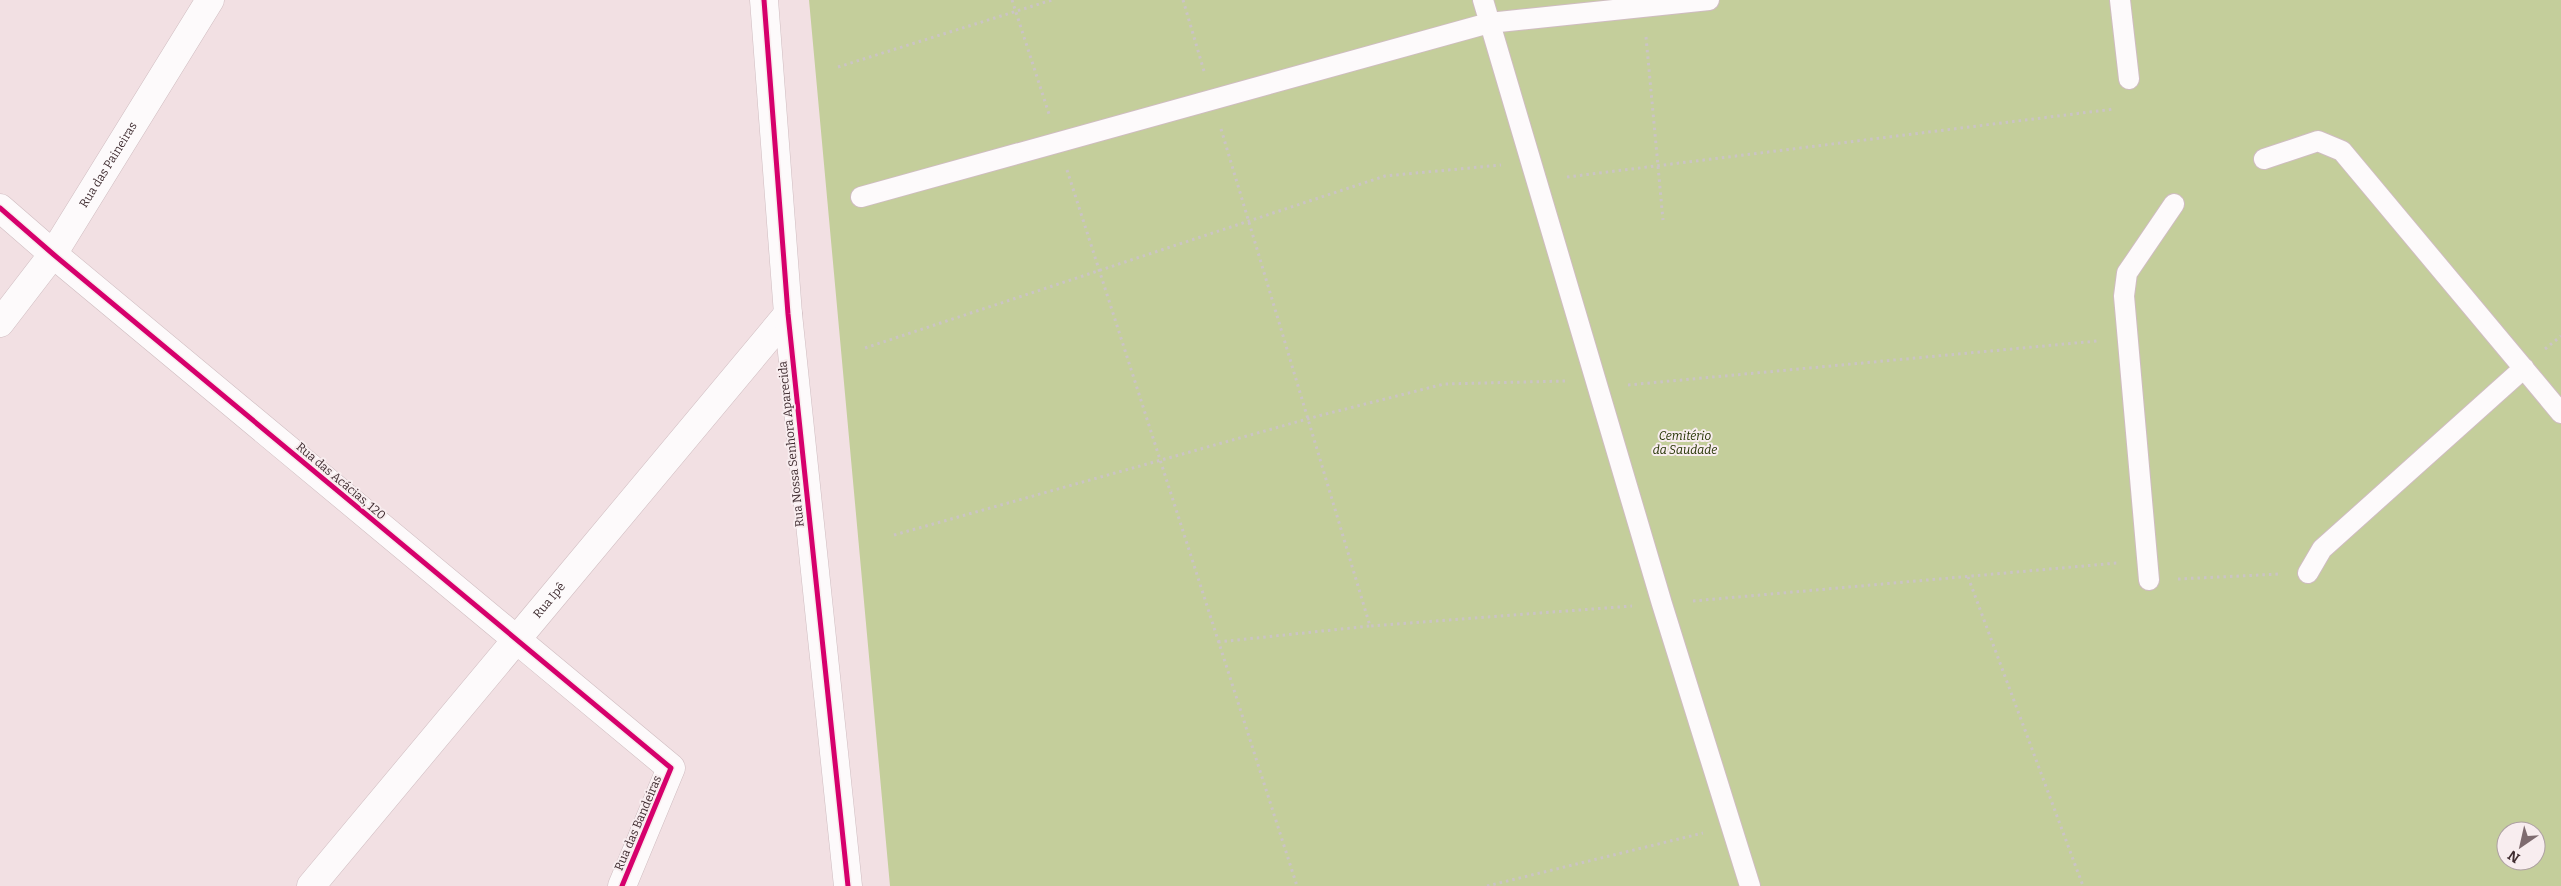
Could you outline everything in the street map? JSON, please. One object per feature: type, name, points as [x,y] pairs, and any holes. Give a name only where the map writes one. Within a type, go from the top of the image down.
[{"type":"street","name":"Rua das Paineiras","points":[[0,323],[53,254],[210,0]]},
{"type":"street","name":"Rua Nossa Senhora Aparecida","points":[[764,0],[788,314],[848,886]]},
{"type":"street","name":"Rua das Acácias, 120","points":[[0,208],[671,768]]},
{"type":"street","name":"Rua Ipê","points":[[312,886],[788,314]]},
{"type":"street","name":"Rua das Bandeiras","points":[[622,886],[671,768]]},
{"type":"lane","points":[[1483,0],[1662,604],[1750,886]]},
{"type":"lane","points":[[861,197],[1489,23],[1709,0]]},
{"type":"lane","points":[[2120,0],[2129,79]]},
{"type":"lane","points":[[2264,159],[2318,141],[2342,151],[2561,413]]},
{"type":"lane","points":[[2149,580],[2124,296],[2127,273],[2174,204]]},
{"type":"lane","points":[[2308,573],[2322,549],[2524,368]]},
{"type":"path","points":[[1012,0],[1297,886]]},
{"type":"path","points":[[838,67],[1052,0]]},
{"type":"path","points":[[1183,0],[1370,626]]},
{"type":"path","points":[[1643,7],[1663,220]]},
{"type":"path","points":[[865,348],[1385,176],[1658,166],[2114,109]]},
{"type":"path","points":[[894,535],[1308,418],[1444,384],[1597,384],[2129,338]]},
{"type":"path","points":[[1218,642],[1370,626],[1662,604],[2129,562],[2139,566],[2149,580],[2308,573]]},
{"type":"path","points":[[1968,577],[2084,886]]},
{"type":"path","points":[[1488,886],[1732,826]]},
{"type":"green space","name":"Cemitério da Saudade","points":[[809,0],[2561,0],[2561,886],[890,886]]},
{"type":"cycle path","points":[[764,0],[788,314],[848,886]]},
{"type":"cycle path","points":[[0,208],[671,768],[622,886]]}]
